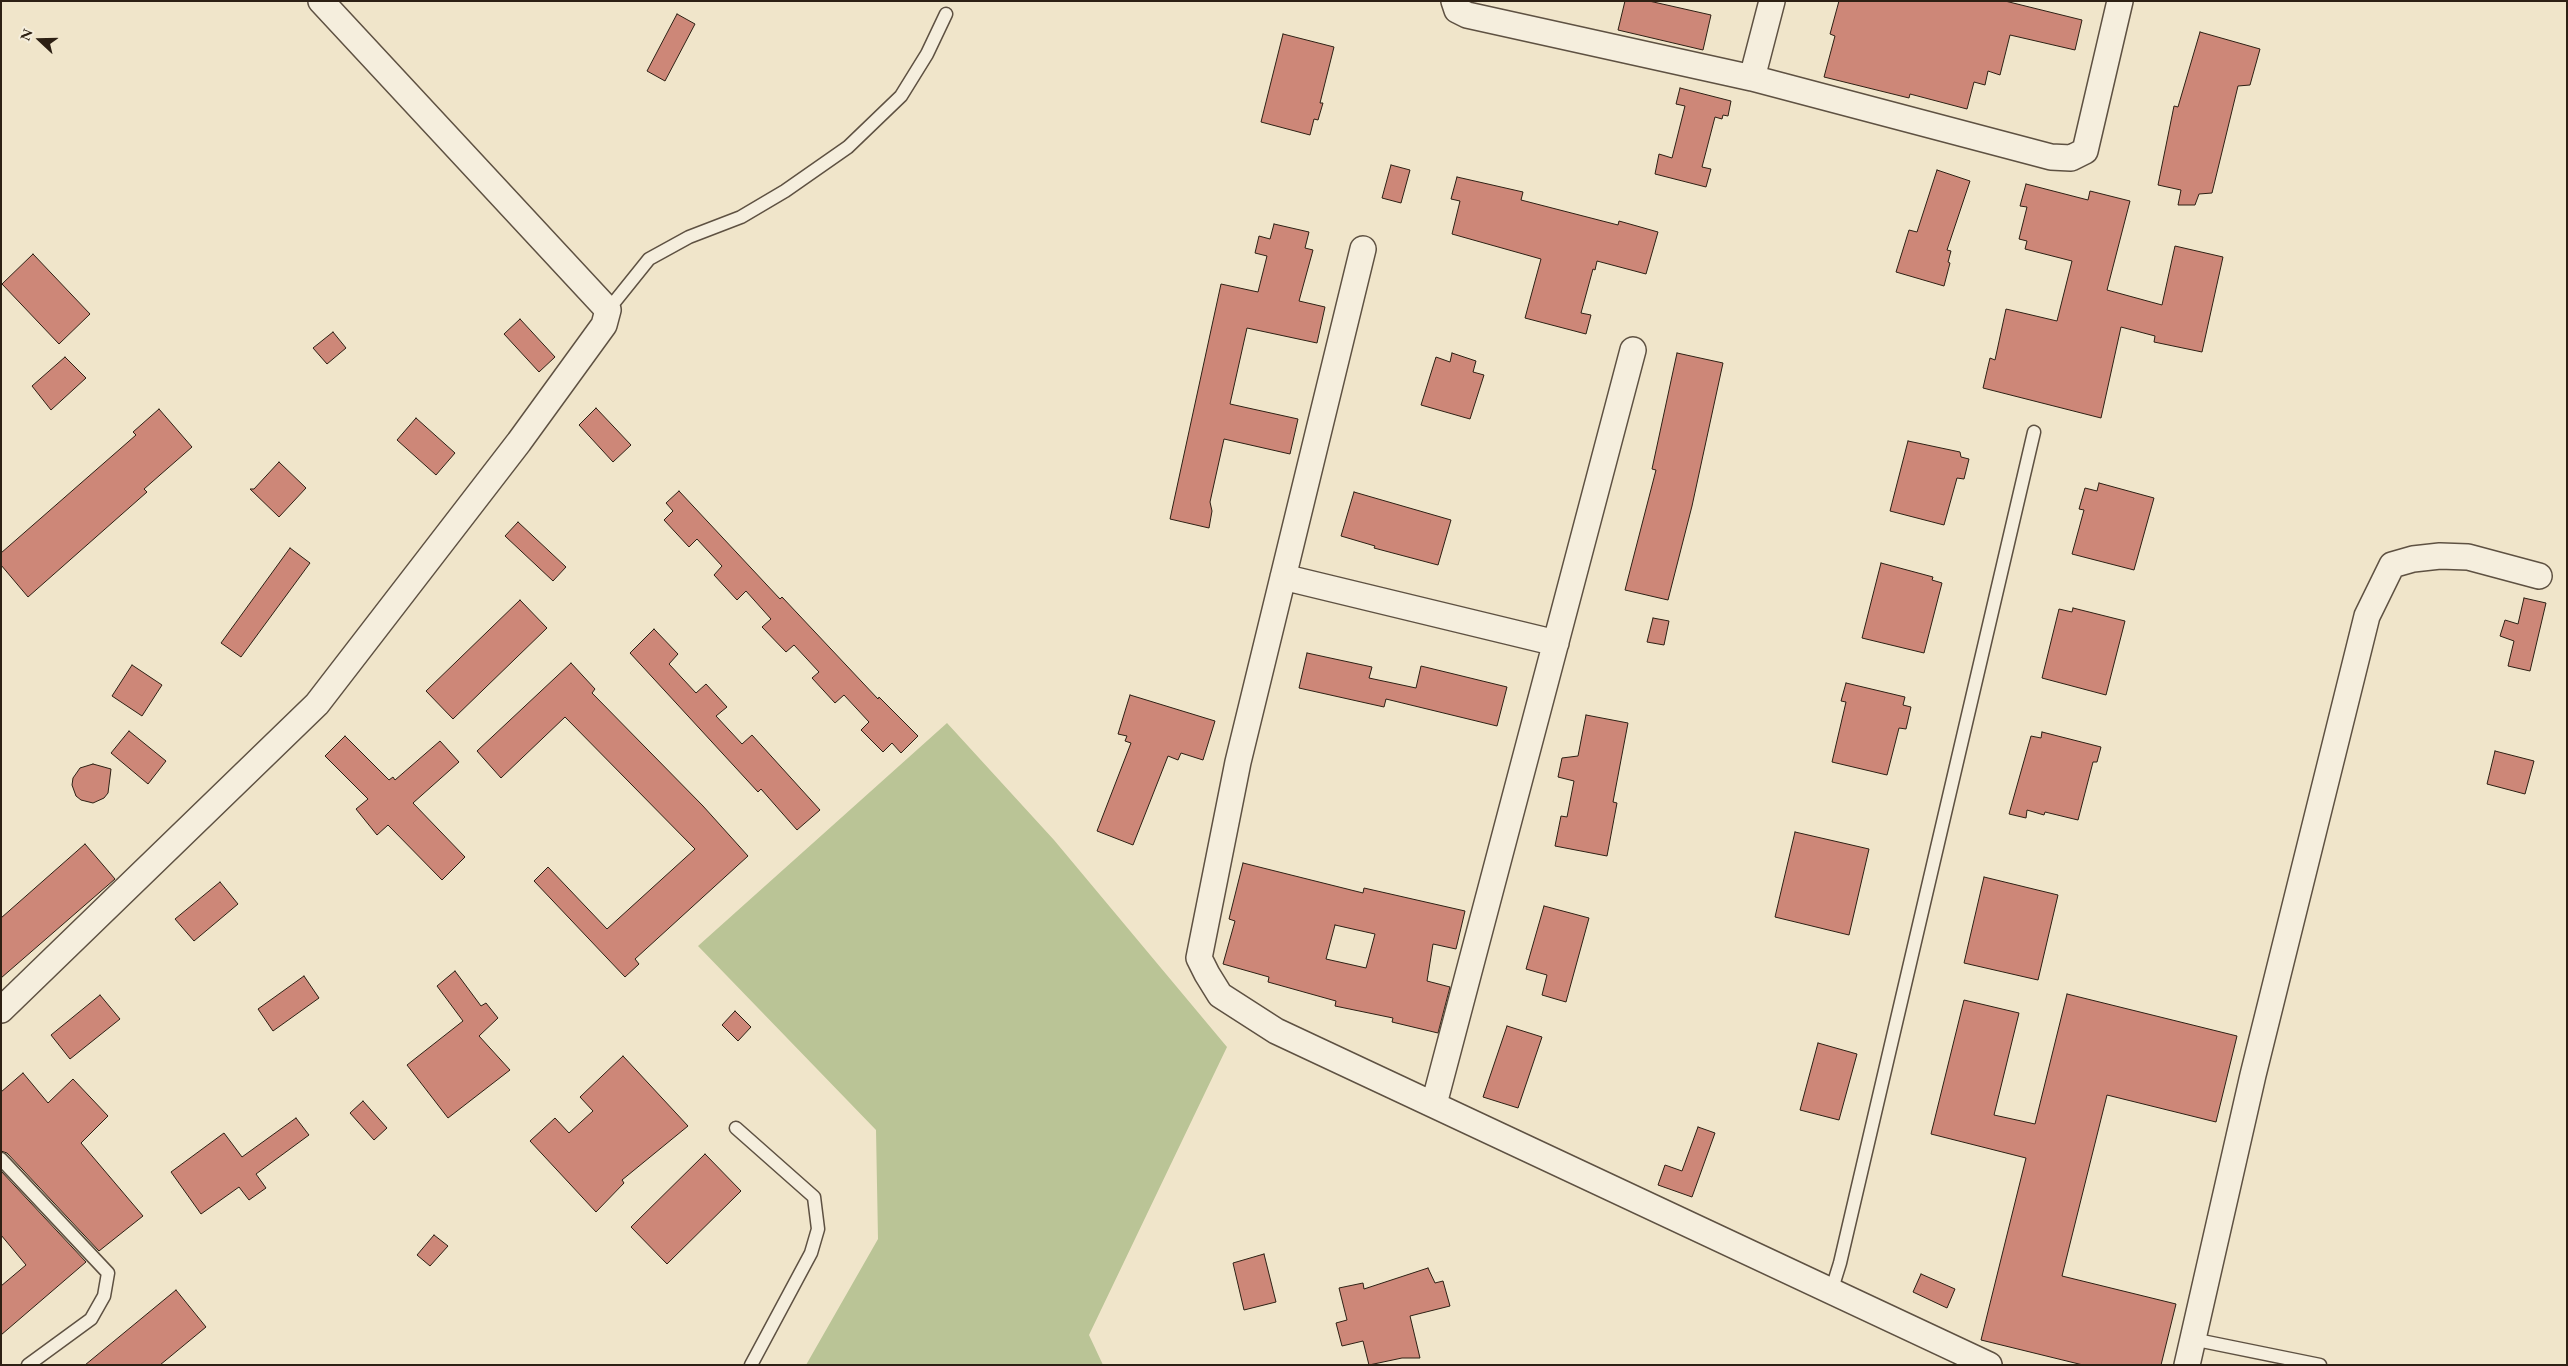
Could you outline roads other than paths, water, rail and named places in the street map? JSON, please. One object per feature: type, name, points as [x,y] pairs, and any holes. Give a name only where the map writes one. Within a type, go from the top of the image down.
[{"type":"street","points":[[1,1010],[317,704],[519,442],[604,325],[608,310],[321,1]]},
{"type":"street","points":[[1454,1],[1457,10],[1466,15],[1752,78],[2052,157],[2071,158],[2085,151],[2120,1]]},
{"type":"street","points":[[1752,78],[1772,1]]},
{"type":"street","points":[[1363,249],[1238,762],[1199,958],[1220,995],[1276,1031],[1989,1365]]},
{"type":"street","points":[[1434,1104],[1633,350]]},
{"type":"street","points":[[2187,1365],[2253,1075],[2367,616],[2392,564],[2413,559],[2440,556],[2468,557],[2539,576]]},
{"type":"street","points":[[1283,577],[1556,643]]},
{"type":"lane","points":[[608,310],[649,259],[689,237],[741,217],[785,191],[848,147],[901,96],[926,54],[946,14]]},
{"type":"lane","points":[[1831,1292],[1840,1263],[2034,432]]},
{"type":"lane","points":[[736,1128],[814,1197],[818,1229],[807,1261],[751,1365]]},
{"type":"lane","points":[[1,1159],[108,1273],[104,1296],[91,1320],[28,1365]]},
{"type":"lane","points":[[2192,1339],[2320,1365]]}]
